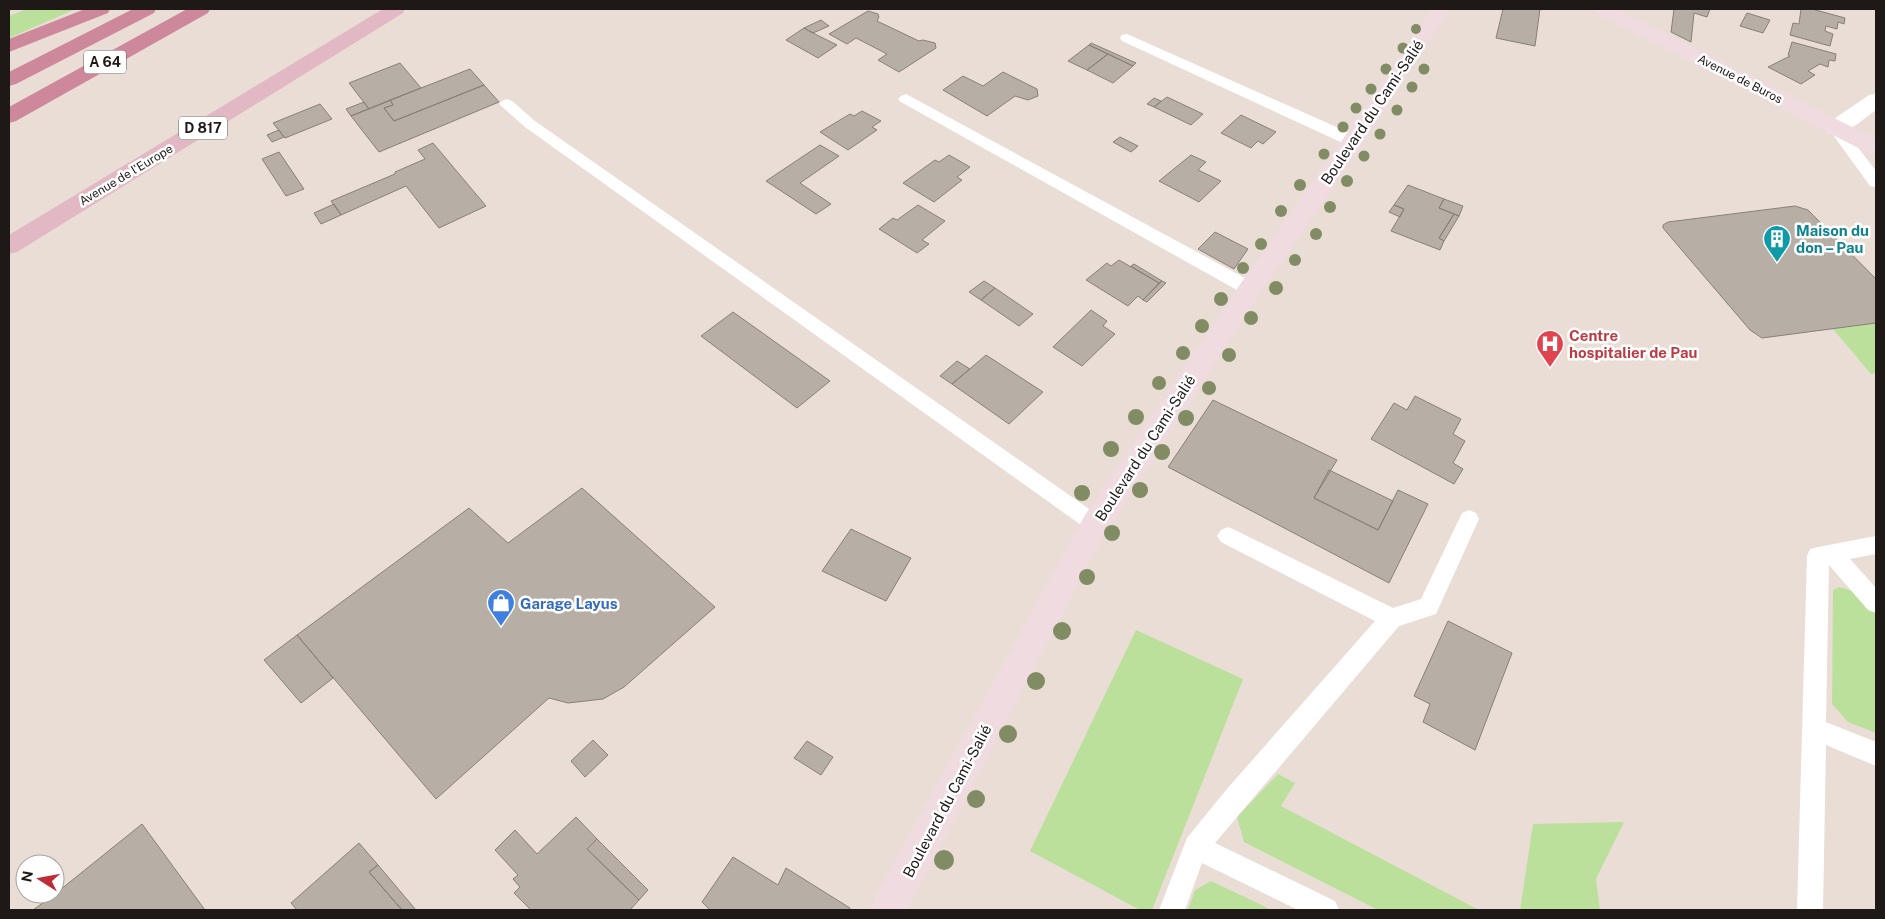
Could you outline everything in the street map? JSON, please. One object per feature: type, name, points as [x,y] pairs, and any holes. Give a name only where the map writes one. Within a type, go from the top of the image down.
[{"type":"highway","points":[[9,46],[101,9]]},
{"type":"highway","name":"A 64","points":[[9,80],[147,9]]},
{"type":"highway","name":"A 64","points":[[9,116],[201,9]]},
{"type":"main road","name":"Avenue de l'Europe","points":[[9,246],[396,9]]},
{"type":"street","name":"Boulevard du Cami-Salié","points":[[888,910],[1095,524],[1250,289],[1353,142],[1441,9]]},
{"type":"street","name":"Avenue de Buros","points":[[1603,9],[1876,148]]},
{"type":"street","points":[[1836,128],[1876,100]]},
{"type":"lane","points":[[1127,38],[1353,142]]},
{"type":"lane","points":[[906,99],[1250,289]]},
{"type":"lane","points":[[507,104],[538,130],[1095,524]]},
{"type":"lane","points":[[1836,128],[1876,181]]},
{"type":"lane","points":[[1172,910],[1196,847],[1240,792],[1392,618],[1428,607],[1469,520]]},
{"type":"lane","points":[[1228,536],[1392,618]]},
{"type":"lane","points":[[1810,910],[1818,556],[1876,545]]},
{"type":"lane","points":[[1832,554],[1876,603]]},
{"type":"lane","points":[[1814,729],[1876,754]]},
{"type":"lane","points":[[1196,847],[1326,910]]},
{"type":"green space","points":[[27,9],[76,9],[9,38],[9,16]]},
{"type":"green space","points":[[1876,323],[1876,373],[1871,374],[1833,329]]},
{"type":"green space","points":[[1840,587],[1855,592],[1876,613],[1876,733],[1848,722],[1832,704],[1833,590]]},
{"type":"green space","points":[[1136,630],[1243,679],[1152,910],[1140,910],[1030,851]]},
{"type":"green space","points":[[1278,774],[1295,783],[1281,806],[1479,910],[1378,910],[1244,842],[1237,817]]},
{"type":"green space","points":[[1624,822],[1596,879],[1600,910],[1520,910],[1533,824]]},
{"type":"green space","points":[[1211,881],[1268,908],[1267,910],[1188,910],[1195,890]]},
{"type":"building","points":[[1503,9],[1540,9],[1535,46],[1496,38]]},
{"type":"building","points":[[1674,9],[1710,9],[1707,17],[1694,13],[1691,42],[1671,32]]},
{"type":"building","points":[[1801,9],[1812,9],[1845,18],[1844,24],[1838,22],[1837,29],[1826,26],[1825,31],[1833,34],[1830,46],[1790,35],[1793,23],[1799,24]]},
{"type":"building","points":[[868,11],[878,14],[877,21],[919,41],[935,43],[936,48],[899,72],[878,60],[887,54],[856,38],[847,44],[829,34]]},
{"type":"building","points":[[1747,13],[1770,20],[1763,33],[1740,26]]},
{"type":"building","points":[[821,20],[829,26],[813,33],[804,28]]},
{"type":"building","points":[[804,28],[837,45],[818,58],[786,40]]},
{"type":"building","points":[[1792,42],[1836,54],[1835,61],[1829,60],[1828,67],[1820,64],[1808,71],[1815,75],[1801,84],[1768,67],[1790,56],[1788,55]]},
{"type":"building","points":[[1091,43],[1136,63],[1133,66],[1089,45]]},
{"type":"building","points":[[1089,45],[1108,54],[1087,70],[1068,61]]},
{"type":"building","points":[[1108,54],[1133,66],[1113,83],[1087,70]]},
{"type":"building","points":[[400,63],[421,88],[369,109],[349,83]]},
{"type":"building","points":[[470,69],[484,85],[394,121],[384,108],[393,105],[390,100]]},
{"type":"building","points":[[1003,72],[1037,89],[1038,96],[1028,100],[1015,96],[987,116],[943,90],[963,76],[983,86]]},
{"type":"building","points":[[484,85],[499,102],[379,152],[351,116],[390,100],[393,105],[384,108],[394,121]]},
{"type":"building","points":[[1167,97],[1203,114],[1191,125],[1154,107]]},
{"type":"building","points":[[1154,98],[1161,101],[1154,107],[1147,104]]},
{"type":"building","points":[[364,102],[369,109],[351,116],[346,109]]},
{"type":"building","points":[[320,104],[332,119],[285,138],[273,123]]},
{"type":"building","points":[[862,111],[881,121],[872,127],[877,130],[848,150],[820,132],[850,114],[854,116]]},
{"type":"building","points":[[1241,115],[1276,132],[1263,144],[1258,141],[1251,148],[1221,133]]},
{"type":"building","points":[[279,130],[284,137],[272,142],[267,135]]},
{"type":"building","points":[[1120,137],[1138,146],[1131,152],[1113,142]]},
{"type":"building","points":[[433,143],[486,206],[439,228],[406,186],[341,215],[331,201],[425,159],[418,150]]},
{"type":"building","points":[[820,145],[839,156],[800,183],[831,204],[816,214],[766,181]]},
{"type":"building","points":[[279,152],[304,189],[286,196],[262,159]]},
{"type":"building","points":[[949,155],[970,167],[957,177],[962,180],[934,202],[903,183],[935,160],[939,162]]},
{"type":"building","points":[[1191,155],[1206,162],[1198,170],[1221,181],[1199,202],[1159,181]]},
{"type":"building","points":[[1408,185],[1444,199],[1439,208],[1454,214],[1439,238],[1444,241],[1440,250],[1391,231],[1404,209],[1394,205]]},
{"type":"building","points":[[1444,199],[1463,206],[1459,216],[1439,208]]},
{"type":"building","points":[[334,204],[341,215],[321,224],[314,213]]},
{"type":"building","points":[[918,205],[945,221],[922,240],[929,244],[917,253],[879,229],[893,218],[897,220]]},
{"type":"building","points":[[1394,205],[1404,209],[1400,217],[1389,212]]},
{"type":"building","name":"Maison du don – Pau","points":[[1795,206],[1808,210],[1876,279],[1876,323],[1762,338],[1750,330],[1663,228],[1663,225],[1668,222]]},
{"type":"building","points":[[1454,214],[1459,216],[1444,241],[1439,238]]},
{"type":"building","points":[[1215,232],[1248,249],[1234,269],[1198,249]]},
{"type":"building","points":[[1119,260],[1159,283],[1143,300],[1138,296],[1128,306],[1086,280],[1107,263],[1111,266]]},
{"type":"building","points":[[1134,264],[1162,281],[1159,283],[1131,266]]},
{"type":"building","points":[[984,281],[995,288],[981,300],[969,292]]},
{"type":"building","points":[[1162,281],[1166,283],[1147,302],[1143,300]]},
{"type":"building","points":[[995,288],[1033,314],[1019,326],[981,300]]},
{"type":"building","points":[[1091,310],[1107,321],[1103,326],[1115,334],[1082,366],[1053,347]]},
{"type":"building","points":[[733,312],[830,381],[797,408],[701,336]]},
{"type":"building","points":[[986,355],[1043,392],[1009,424],[952,384]]},
{"type":"building","points":[[957,361],[970,369],[952,384],[940,376]]},
{"type":"building","points":[[1415,396],[1461,419],[1453,434],[1465,441],[1453,463],[1463,469],[1454,484],[1371,439],[1394,403],[1407,410]]},
{"type":"building","points":[[1213,400],[1337,460],[1314,498],[1378,530],[1398,490],[1428,504],[1389,583],[1168,467]]},
{"type":"building","points":[[1329,470],[1393,501],[1378,530],[1314,498]]},
{"type":"building","points":[[582,488],[715,607],[624,687],[603,699],[568,703],[549,698],[436,799],[297,635],[469,508],[508,543]]},
{"type":"building","points":[[851,529],[911,558],[886,601],[822,571]]},
{"type":"building","points":[[1448,621],[1512,653],[1475,750],[1423,722],[1430,704],[1414,696]]},
{"type":"building","points":[[297,635],[333,678],[301,703],[264,660]]},
{"type":"building","points":[[593,740],[608,755],[585,777],[571,761]]},
{"type":"building","points":[[807,741],[833,757],[821,775],[794,758]]},
{"type":"building","points":[[576,817],[597,839],[587,849],[639,900],[630,910],[531,910],[514,893],[520,887],[513,879],[518,875],[495,850],[515,830],[537,854]]},
{"type":"building","points":[[142,824],[205,910],[33,910],[41,904],[65,904],[65,886]]},
{"type":"building","points":[[597,839],[648,890],[639,900],[587,849]]},
{"type":"building","points":[[359,843],[378,865],[369,872],[402,910],[297,910],[291,903]]},
{"type":"building","points":[[733,857],[778,885],[786,868],[850,908],[849,910],[710,910],[702,902]]},
{"type":"building","points":[[378,865],[416,910],[402,910],[369,872]]},
{"type":"place","name":"Maison du don – Pau","points":[[1777,263]]},
{"type":"place","name":"Centre hospitalier de Pau","points":[[1550,368]]},
{"type":"place","name":"Garage Layus","points":[[501,627]]}]
